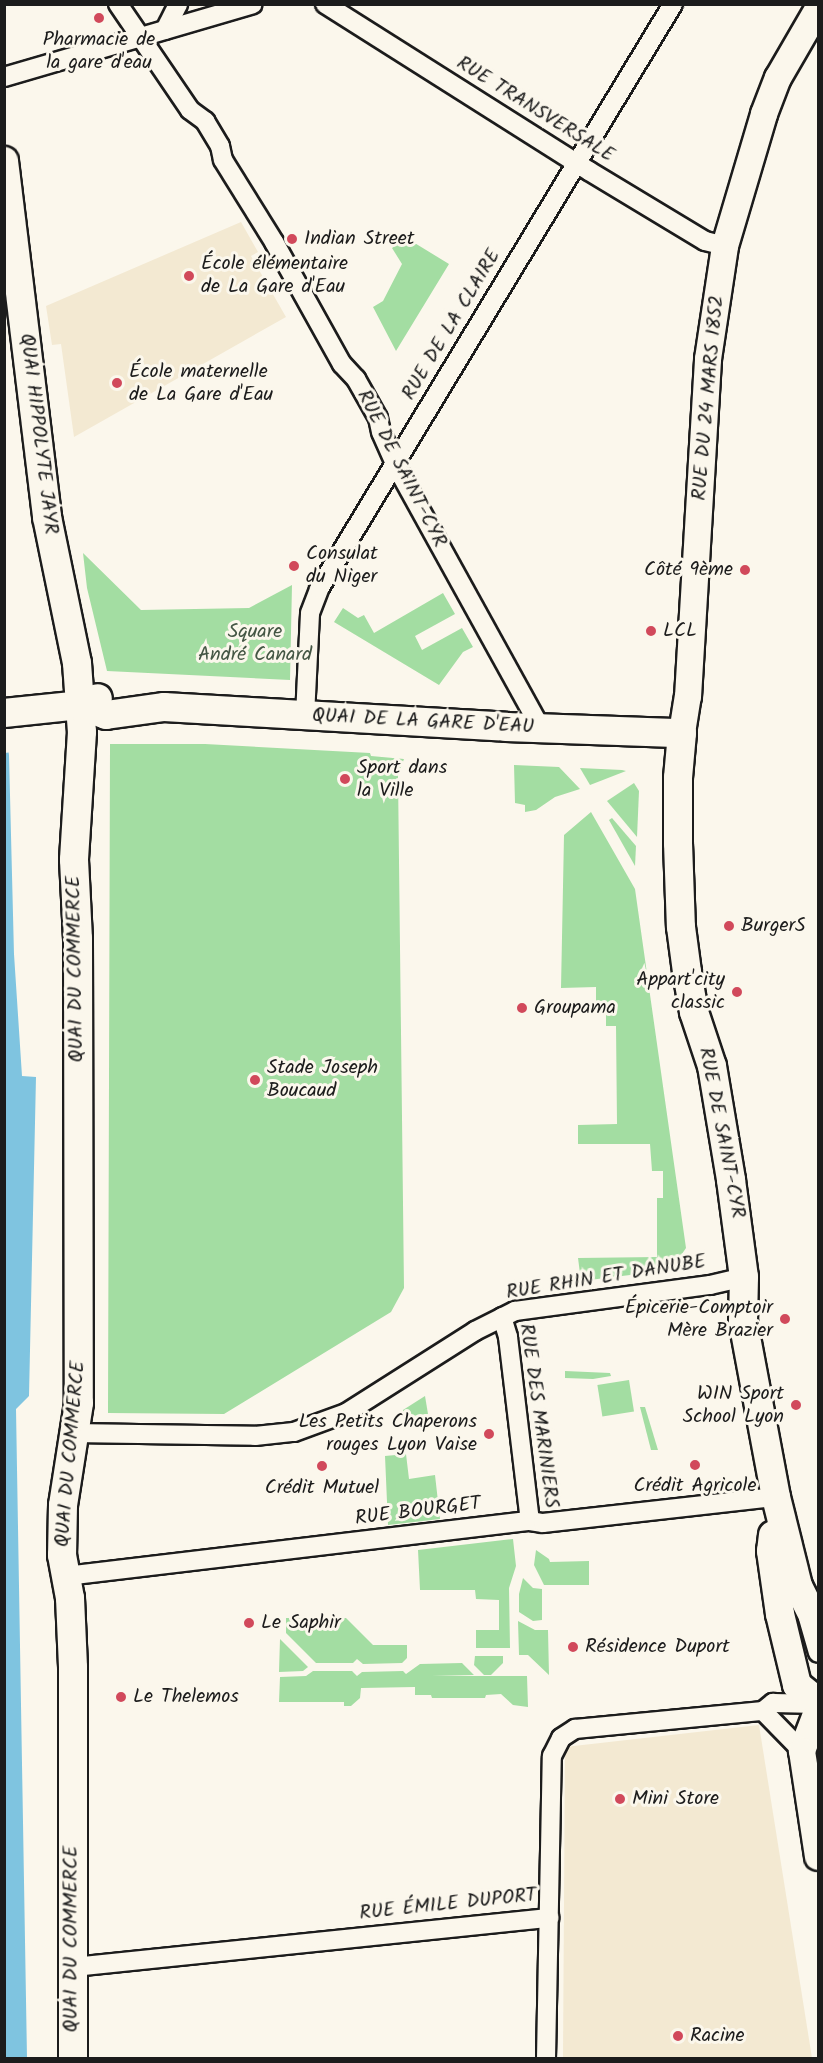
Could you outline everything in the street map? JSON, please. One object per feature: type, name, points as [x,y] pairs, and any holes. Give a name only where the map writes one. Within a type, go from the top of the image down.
[{"type":"main road","name":"QUAI HIPPOLYTE JAYR","points":[[4,161],[47,517],[77,663],[80,705]]},
{"type":"main road","name":"QUAI DE LA GARE D'EAU","points":[[4,713],[80,705],[102,696],[118,696],[164,707],[541,728],[682,733]]},
{"type":"main road","name":"QUAI DU COMMERCE","points":[[73,2058],[73,1668],[70,1598],[62,1555],[63,1505],[79,1385],[78,951],[74,860],[82,732],[80,705]]},
{"type":"main road","name":"RUE DE SAINT-CYR","points":[[682,733],[678,811],[681,927],[694,1012],[712,1066],[739,1227],[744,1277],[743,1321],[776,1497],[798,1586],[819,1626]]},
{"type":"main road","name":"RUE DE SAINT-CYR","points":[[776,1497],[771,1551],[780,1614],[797,1685],[819,1703]]},
{"type":"street","name":"RUE DE SAINT-CYR","points":[[118,4],[190,110],[204,121],[220,146],[223,160],[274,242],[342,364],[356,379],[378,418],[381,432],[395,464],[541,728]]},
{"type":"street","points":[[165,30],[178,4]]},
{"type":"street","points":[[4,77],[254,4]]},
{"type":"street","name":"RUE TRANSVERSALE","points":[[325,4],[576,164],[705,241],[725,246]]},
{"type":"street","name":"RUE DE LA CLAIRE","points":[[304,716],[310,613],[319,589],[673,4]]},
{"type":"street","name":"RUE DU 24 MARS 1852","points":[[682,733],[688,697],[708,359],[725,246],[751,150],[775,87],[819,9]]},
{"type":"street","name":"RUE RHIN ET DANUBE","points":[[73,1433],[255,1436],[294,1432],[346,1413],[515,1311],[703,1286],[744,1277]]},
{"type":"street","name":"RUE DES MARINIERS","points":[[502,1317],[508,1337],[530,1521]]},
{"type":"street","name":"RUE BOURGET","points":[[66,1576],[530,1521],[543,1523],[776,1497]]},
{"type":"street","name":"RUE DE SAINT-CYR","points":[[798,1586],[819,1653]]},
{"type":"street","name":"RUE ÉMILE DUPORT","points":[[73,1967],[549,1918],[552,1756],[561,1738],[575,1729],[764,1711],[773,1703],[819,1703]]},
{"type":"street","points":[[819,1709],[802,1751],[819,1857]]},
{"type":"street","points":[[764,1711],[802,1751]]},
{"type":"street","points":[[546,2058],[549,1918]]},
{"type":"shaded area","points":[[241,222],[258,252],[251,256],[286,317],[74,437],[61,344],[52,345],[46,306]]},
{"type":"shaded area","points":[[759,1725],[812,2058],[563,2058],[565,1747]]},
{"type":"green space","points":[[406,239],[410,247],[413,242],[449,264],[396,351],[373,307],[383,301],[402,264],[392,248]]},
{"type":"green space","name":"Square André Canard","points":[[83,553],[141,610],[249,608],[292,585],[290,680],[107,671],[87,588]]},
{"type":"green space","points":[[443,593],[455,614],[415,636],[422,650],[462,628],[473,647],[463,652],[439,685],[334,622],[343,608],[358,618],[364,615],[374,633]]},
{"type":"green space","name":"Stade Joseph Boucaud","points":[[110,744],[205,744],[370,753],[371,756],[404,759],[398,775],[404,1288],[391,1312],[224,1414],[108,1413]]},
{"type":"green space","points":[[514,765],[559,767],[580,789],[555,797],[536,810],[525,812],[525,805],[515,803]]},
{"type":"green space","points":[[580,768],[622,770],[626,771],[590,785]]},
{"type":"green space","points":[[634,783],[639,791],[637,837],[607,801]]},
{"type":"green space","points":[[591,812],[635,889],[686,1248],[671,1270],[581,1281],[578,1258],[657,1257],[657,1198],[663,1198],[663,1171],[652,1171],[650,1144],[578,1144],[578,1125],[617,1124],[616,1026],[606,1026],[606,1007],[596,1007],[596,987],[561,988],[564,835]]},
{"type":"green space","points":[[612,818],[636,846],[635,866],[609,820]]},
{"type":"green space","points":[[565,1371],[610,1373],[611,1376],[593,1379],[565,1378]]},
{"type":"green space","points":[[629,1380],[634,1412],[602,1417],[597,1385]]},
{"type":"green space","points":[[425,1396],[428,1414],[412,1416],[403,1414],[403,1410]]},
{"type":"green space","points":[[640,1407],[645,1407],[658,1450],[651,1450]]},
{"type":"green space","points":[[406,1454],[409,1479],[435,1475],[440,1519],[388,1525],[385,1456]]},
{"type":"green space","points":[[513,1539],[516,1566],[509,1588],[510,1648],[476,1648],[476,1630],[499,1630],[499,1600],[476,1599],[475,1590],[420,1590],[418,1550]]},
{"type":"green space","points":[[536,1550],[550,1562],[589,1561],[589,1585],[544,1585],[534,1565]]},
{"type":"green space","points":[[523,1578],[533,1588],[542,1589],[542,1620],[533,1621],[519,1612],[519,1594]]},
{"type":"green space","points":[[286,1618],[346,1618],[373,1645],[407,1645],[407,1658],[402,1663],[363,1664],[357,1659],[353,1663],[316,1663],[286,1633]]},
{"type":"green space","points":[[518,1621],[535,1630],[548,1630],[549,1675],[528,1655],[519,1655]]},
{"type":"green space","points":[[280,1639],[308,1667],[303,1671],[279,1672]]},
{"type":"green space","points":[[475,1656],[503,1656],[503,1663],[491,1675],[484,1675],[474,1665]]},
{"type":"green space","points":[[462,1663],[474,1675],[432,1676],[527,1676],[528,1707],[513,1705],[501,1694],[486,1695],[485,1698],[432,1698],[431,1695],[415,1695],[415,1687],[361,1688],[360,1698],[351,1706],[344,1706],[344,1702],[279,1702],[280,1677],[306,1676],[313,1671],[352,1671],[357,1676],[362,1672],[403,1671],[406,1674],[420,1664]]},
{"type":"water","points":[[4,719],[9,755],[14,954],[22,1076],[36,1077],[29,1396],[16,1409],[27,2058],[4,2058]]},
{"type":"pier","points":[[4,716],[7,718],[12,752],[5,753]]},
{"type":"place","name":"Pharmacie de la gare d'eau","points":[[99,18]]},
{"type":"place","name":"Indian Street","points":[[292,239]]},
{"type":"place","name":"École élémentaire de La Gare d'Eau","points":[[189,276]]},
{"type":"place","name":"École maternelle de La Gare d'Eau","points":[[117,383]]},
{"type":"place","name":"Consulat du Niger","points":[[294,566]]},
{"type":"place","name":"Côté 9ème","points":[[745,570]]},
{"type":"place","name":"LCL","points":[[651,631]]},
{"type":"place","name":"Sport dans la Ville","points":[[345,779]]},
{"type":"place","name":"BurgerS","points":[[729,926]]},
{"type":"place","name":"Appart'city classic","points":[[737,992]]},
{"type":"place","name":"Groupama","points":[[522,1008]]},
{"type":"place","name":"Stade Joseph Boucaud","points":[[255,1080]]},
{"type":"place","name":"Épicerie-Comptoir Mère Brazier","points":[[785,1319]]},
{"type":"place","name":"WIN Sport School Lyon","points":[[796,1405]]},
{"type":"place","name":"Les Petits Chaperons rouges Lyon Vaise","points":[[489,1434]]},
{"type":"place","name":"Crédit Agricole","points":[[695,1465]]},
{"type":"place","name":"Crédit Mutuel","points":[[322,1466]]},
{"type":"place","name":"Le Saphir","points":[[249,1623]]},
{"type":"place","name":"Résidence Duport","points":[[573,1647]]},
{"type":"place","name":"Le Thelemos","points":[[121,1697]]},
{"type":"place","name":"Mini Store","points":[[620,1799]]},
{"type":"place","name":"Racine","points":[[678,2036]]}]
